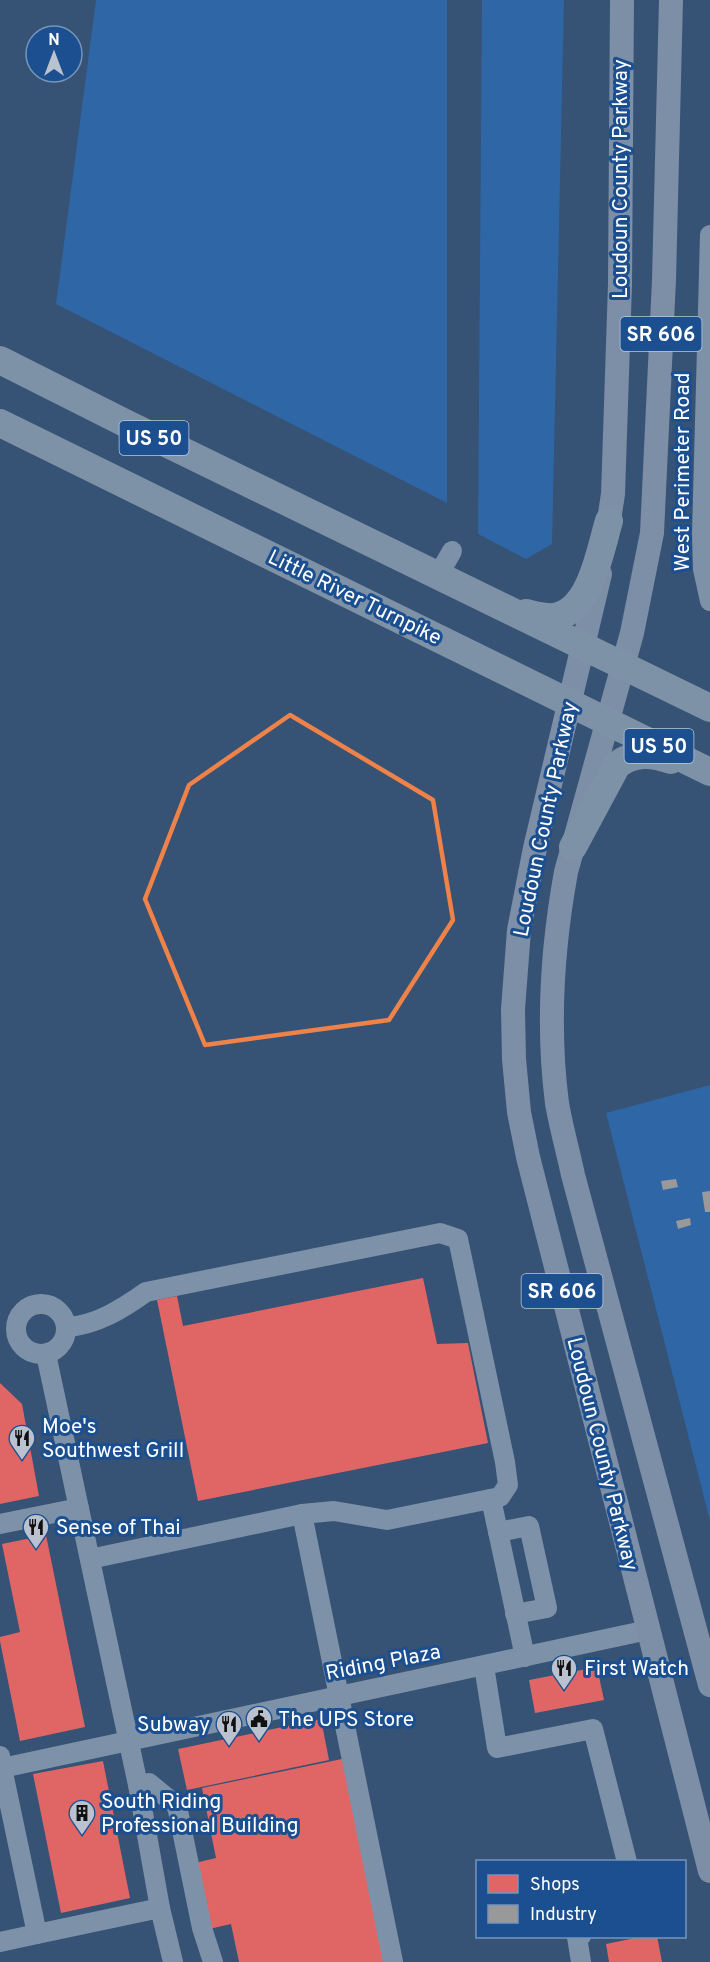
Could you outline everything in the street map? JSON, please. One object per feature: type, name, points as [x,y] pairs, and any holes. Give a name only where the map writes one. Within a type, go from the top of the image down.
[{"type":"highway","name":"US 50","points":[[0,360],[710,708]]},
{"type":"highway","name":"Little River Turnpike","points":[[0,423],[710,772]]},
{"type":"highway","points":[[493,602],[542,616],[554,617],[574,608],[588,588],[609,521]]},
{"type":"highway","points":[[573,847],[609,777],[617,765],[626,758],[645,754],[655,755],[710,772]]},
{"type":"main road","name":"Loudoun County Parkway","points":[[622,0],[620,284],[615,465],[599,581],[532,858],[519,930],[513,1009],[515,1069],[519,1112],[528,1157],[710,1871]]},
{"type":"main road","name":"Loudoun County Parkway","points":[[671,0],[664,280],[652,533],[640,601],[573,847],[560,906],[552,972],[552,1051],[558,1105],[573,1175],[710,1685]]},
{"type":"lane","name":"West Perimeter Road","points":[[710,235],[702,539],[703,569],[710,601]]},
{"type":"lane","points":[[438,576],[452,551]]},
{"type":"lane","points":[[67,1327],[84,1326],[119,1311],[146,1292],[440,1233],[458,1239],[506,1473],[507,1485],[504,1491],[500,1497],[491,1499],[387,1520],[334,1511],[302,1514],[90,1559]]},
{"type":"lane","points":[[36,1304],[53,1306],[64,1318],[67,1327],[64,1341],[53,1352],[46,1354],[31,1353],[19,1342],[16,1327],[22,1312],[36,1304]]},
{"type":"lane","points":[[46,1354],[138,1785],[160,1908],[173,1962]]},
{"type":"lane","points":[[491,1499],[525,1657]]},
{"type":"lane","points":[[0,1524],[80,1508]]},
{"type":"lane","points":[[302,1514],[393,1962]]},
{"type":"lane","points":[[498,1532],[529,1526],[547,1608],[515,1614]]},
{"type":"lane","name":"Riding Plaza","points":[[1,1764],[128,1740],[648,1630]]},
{"type":"lane","points":[[484,1666],[497,1748],[593,1729],[626,1860]]},
{"type":"lane","points":[[1,1764],[37,1934]]},
{"type":"lane","points":[[138,1785],[149,1783],[177,1806],[202,1928],[213,1962]]},
{"type":"lane","points":[[0,1942],[160,1908]]},
{"type":"lane","points":[[577,1938],[581,1962]]},
{"type":"highlighted area","points":[[290,715],[433,800],[453,920],[389,1020],[205,1045],[145,899],[189,785]]},
{"type":"shaded area","points":[[96,0],[447,0],[447,503],[56,304]]},
{"type":"shaded area","points":[[482,0],[564,0],[552,544],[526,559],[478,534]]},
{"type":"shaded area","points":[[710,1085],[710,1521],[606,1113]]},
{"type":"building: Shops","points":[[423,1278],[437,1344],[468,1343],[488,1443],[198,1501],[157,1300],[177,1296],[183,1326]]},
{"type":"building: Shops","points":[[0,1383],[22,1404],[39,1496],[0,1504]]},
{"type":"building: Shops","points":[[46,1535],[85,1727],[20,1741],[0,1641],[0,1637],[20,1632],[2,1544]]},
{"type":"building: Shops","points":[[597,1667],[604,1700],[535,1713],[529,1680]]},
{"type":"building: Shops","points":[[321,1719],[329,1760],[187,1790],[178,1749]]},
{"type":"building: Shops","points":[[342,1759],[385,1962],[239,1962],[231,1924],[209,1929],[195,1863],[216,1858],[202,1788]]},
{"type":"building: Shops","name":"South Riding Professional Building","points":[[103,1761],[130,1898],[61,1913],[33,1774]]},
{"type":"building: Shops","points":[[635,1938],[657,1938],[662,1962],[609,1962],[606,1944]]},
{"type":"building: Industry","points":[[676,1179],[678,1187],[663,1190],[661,1181]]},
{"type":"building: Industry","points":[[710,1191],[710,1212],[705,1212],[702,1192]]},
{"type":"building: Industry","points":[[690,1218],[691,1225],[678,1229],[676,1221]]},
{"type":"place","name":"Moe's Southwest Grill","points":[[22,1461]]},
{"type":"place","name":"Sense of Thai","points":[[36,1550]]},
{"type":"place","name":"First Watch","points":[[564,1691]]},
{"type":"place","name":"The UPS Store","points":[[259,1742]]},
{"type":"place","name":"Subway","points":[[229,1747]]},
{"type":"place","name":"South Riding Professional Building","points":[[82,1836]]}]
